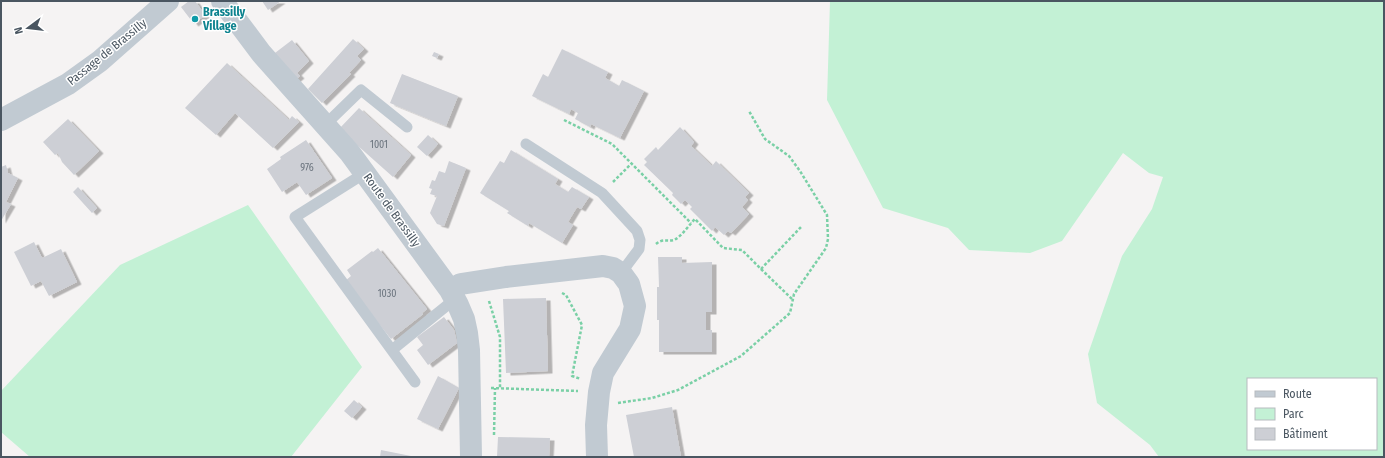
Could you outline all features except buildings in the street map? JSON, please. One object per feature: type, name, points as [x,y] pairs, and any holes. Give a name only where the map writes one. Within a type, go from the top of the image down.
[{"type":"street","name":"Passage de Brassilly","points":[[1,120],[68,84],[100,61],[168,1]]},
{"type":"street","name":"Route de Brassilly","points":[[222,1],[261,53],[350,153],[365,172],[452,294],[464,319],[467,333],[471,457]]},
{"type":"street","points":[[452,294],[461,284],[545,273],[604,266],[613,268],[621,273],[629,284],[635,306],[630,329],[603,374],[596,425],[597,457]]},
{"type":"lane","points":[[325,125],[361,90],[407,127]]},
{"type":"lane","points":[[526,144],[602,193],[637,232],[640,240],[639,249],[621,273]]},
{"type":"lane","points":[[365,172],[295,217],[415,382]]},
{"type":"lane","points":[[392,350],[452,294]]},
{"type":"path","points":[[469,388],[495,388],[600,396],[652,398],[678,390],[741,356],[790,313],[794,294],[826,248],[828,238],[827,215],[789,156],[765,139],[749,111]]},
{"type":"path","points":[[564,120],[612,144],[691,223]]},
{"type":"path","points":[[602,193],[632,164]]},
{"type":"path","points":[[639,249],[652,247],[658,242],[664,240],[672,241],[678,238],[695,219],[723,248],[742,250],[793,300]]},
{"type":"path","points":[[761,269],[801,227]]},
{"type":"path","points":[[545,273],[548,283],[566,295],[582,325],[572,376],[589,382],[600,396]]},
{"type":"path","points":[[485,281],[489,303],[500,337],[500,389]]},
{"type":"path","points":[[494,442],[495,388]]},
{"type":"green space","points":[[830,1],[1384,1],[1384,457],[1159,457],[1150,445],[1097,403],[1088,354],[1122,256],[1152,209],[1163,177],[1149,173],[1123,153],[1062,241],[1030,253],[969,250],[948,228],[883,208],[827,100]]},
{"type":"green space","points":[[248,205],[362,367],[291,457],[30,457],[1,432],[1,391],[120,265]]},
{"type":"place","name":"Brassilly Village","points":[[195,19]]}]
